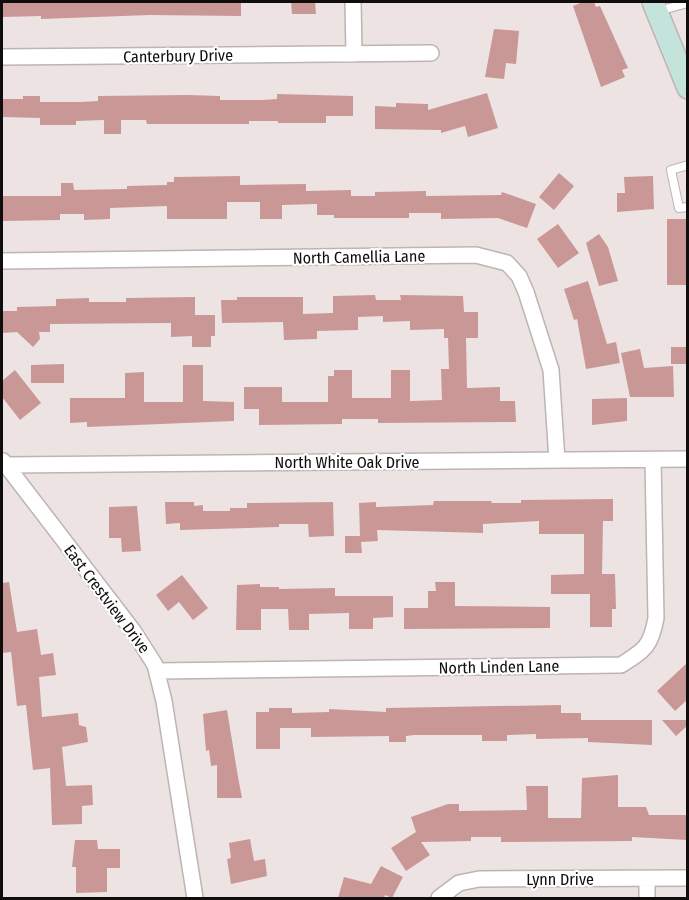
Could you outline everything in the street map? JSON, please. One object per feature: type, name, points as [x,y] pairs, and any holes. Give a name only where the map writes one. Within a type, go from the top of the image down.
[{"type":"main road","points":[[655,7],[687,88]]},
{"type":"street","points":[[353,2],[354,54]]},
{"type":"street","name":"Canterbury Drive","points":[[2,57],[431,53]]},
{"type":"street","name":"North Camellia Lane","points":[[2,261],[476,255],[507,263],[519,276],[526,292],[551,370],[557,460]]},
{"type":"street","name":"North White Oak Drive","points":[[4,462],[687,459]]},
{"type":"street","name":"North Linden Lane","points":[[157,671],[621,665],[643,651],[652,639],[656,618],[653,460]]},
{"type":"street","name":"East Crestview Drive","points":[[4,462],[134,632],[157,671],[195,898]]},
{"type":"street","name":"Lynn Drive","points":[[439,898],[459,883],[479,879],[687,878]]},
{"type":"street","points":[[646,879],[647,898]]},
{"type":"lane","points":[[655,7],[687,3]]},
{"type":"lane","points":[[687,165],[670,170],[679,208],[687,207]]},
{"type":"building","points":[[2,2],[241,2],[241,16],[150,15],[41,19],[41,16],[2,17]]},
{"type":"building","points":[[291,2],[315,2],[316,14],[292,14]]},
{"type":"building","points":[[583,2],[594,2],[596,7],[600,6],[628,68],[622,70],[625,77],[601,87],[573,6]]},
{"type":"building","points":[[494,29],[519,31],[516,64],[506,63],[504,79],[485,77]]},
{"type":"building","points":[[487,93],[498,128],[468,137],[465,126],[441,133],[441,130],[375,129],[375,106],[396,107],[396,103],[428,104],[428,110]]},
{"type":"building","points":[[277,94],[353,96],[353,116],[326,116],[326,123],[249,121],[249,124],[147,124],[146,120],[121,120],[121,134],[104,134],[104,120],[76,121],[76,125],[40,125],[40,118],[2,117],[2,99],[23,99],[23,96],[40,96],[40,102],[81,102],[98,101],[98,96],[188,95],[220,96],[220,100],[262,100],[277,99]]},
{"type":"building","points":[[559,173],[574,186],[554,210],[539,197]]},
{"type":"building","points":[[240,176],[240,185],[306,184],[306,191],[351,190],[351,196],[375,196],[375,192],[426,191],[426,196],[501,195],[502,192],[536,204],[527,228],[498,218],[441,219],[441,213],[409,213],[409,218],[334,218],[334,215],[317,215],[317,204],[282,205],[282,219],[260,219],[260,202],[227,202],[227,219],[167,219],[167,206],[110,208],[110,219],[84,220],[84,214],[60,214],[60,220],[2,221],[2,196],[61,196],[61,183],[73,183],[74,190],[127,189],[127,186],[167,185],[167,182],[174,182],[174,177]]},
{"type":"building","points":[[653,176],[654,209],[617,212],[617,193],[625,193],[624,177]]},
{"type":"building","points":[[667,219],[687,219],[687,285],[667,285]]},
{"type":"building","points":[[558,224],[579,253],[558,268],[537,239]]},
{"type":"building","points":[[599,234],[608,247],[618,281],[599,286],[586,243]]},
{"type":"building","points":[[588,281],[607,344],[616,342],[620,363],[586,369],[577,319],[574,320],[564,289]]},
{"type":"building","points":[[375,295],[376,300],[401,300],[400,295],[463,296],[464,312],[478,312],[478,338],[466,338],[467,388],[500,387],[500,401],[515,401],[516,422],[378,423],[378,419],[342,419],[342,424],[259,425],[259,409],[244,409],[244,387],[282,387],[282,402],[328,402],[328,376],[334,376],[334,370],[352,370],[352,398],[391,398],[391,370],[410,370],[410,401],[442,400],[441,369],[449,369],[448,338],[444,338],[444,329],[410,330],[410,321],[383,322],[383,316],[358,317],[358,330],[317,331],[317,339],[284,340],[283,322],[222,323],[221,300],[237,300],[237,297],[303,297],[303,314],[333,313],[333,296]]},
{"type":"building","points":[[195,297],[195,315],[215,315],[215,336],[211,336],[211,347],[192,347],[192,336],[171,337],[171,323],[50,324],[50,332],[39,332],[40,339],[33,347],[17,332],[2,333],[2,311],[17,311],[17,307],[56,306],[56,299],[89,298],[89,302],[126,302],[126,298]]},
{"type":"building","points":[[671,347],[687,347],[687,364],[671,364]]},
{"type":"building","points":[[640,349],[644,368],[673,366],[674,397],[630,397],[621,353]]},
{"type":"building","points":[[64,364],[64,383],[31,383],[31,365]]},
{"type":"building","points":[[183,365],[203,365],[203,401],[234,402],[234,421],[87,427],[87,422],[70,423],[70,398],[125,398],[125,373],[144,372],[144,402],[183,402]]},
{"type":"building","points":[[15,370],[41,403],[20,420],[2,397],[2,381]]},
{"type":"building","points":[[627,398],[627,421],[592,425],[592,399]]},
{"type":"building","points":[[613,499],[613,521],[603,521],[602,574],[615,574],[616,609],[612,609],[612,627],[590,627],[590,594],[551,594],[551,575],[584,574],[584,534],[539,534],[539,521],[483,524],[483,533],[377,530],[378,541],[361,542],[362,553],[345,553],[345,536],[360,536],[359,503],[376,502],[376,507],[433,505],[434,501],[521,503],[521,500]]},
{"type":"building","points":[[165,502],[194,502],[194,506],[203,505],[203,511],[230,511],[230,508],[247,508],[247,503],[333,502],[334,536],[309,537],[308,524],[180,530],[180,523],[166,524]]},
{"type":"building","points":[[137,506],[141,551],[122,552],[121,538],[109,538],[109,507]]},
{"type":"building","points":[[182,575],[208,608],[193,620],[179,602],[168,611],[156,595]]},
{"type":"building","points":[[9,582],[17,632],[37,629],[41,655],[53,653],[56,675],[39,677],[42,717],[78,713],[79,725],[86,727],[88,742],[62,747],[66,786],[92,785],[93,805],[82,806],[82,824],[52,825],[50,768],[33,770],[26,705],[17,706],[11,652],[2,653],[2,583]]},
{"type":"building","points":[[435,582],[455,582],[455,606],[550,607],[550,628],[404,629],[404,608],[428,608],[428,591],[436,591]]},
{"type":"building","points":[[260,584],[260,587],[279,587],[279,589],[335,588],[335,596],[393,596],[393,617],[373,618],[373,629],[349,629],[349,613],[309,614],[309,630],[289,630],[288,609],[261,609],[261,630],[236,630],[237,585]]},
{"type":"building","points":[[687,663],[687,700],[675,711],[657,691]]},
{"type":"building","points":[[561,705],[561,713],[581,713],[581,720],[652,720],[652,745],[588,742],[588,738],[536,739],[536,734],[507,735],[507,741],[482,741],[482,735],[414,735],[406,736],[406,742],[389,742],[389,736],[311,737],[311,728],[280,728],[280,749],[256,749],[256,712],[269,712],[269,708],[292,708],[292,713],[329,712],[329,709],[386,712],[386,708]]},
{"type":"building","points":[[227,710],[242,798],[217,798],[217,765],[211,766],[209,750],[206,751],[203,714]]},
{"type":"building","points":[[662,720],[687,720],[687,726],[676,736]]},
{"type":"building","points":[[618,775],[618,807],[646,807],[649,815],[687,815],[687,840],[632,837],[632,841],[501,842],[501,837],[471,837],[471,841],[421,842],[430,855],[406,871],[391,848],[416,832],[411,817],[448,804],[459,804],[459,811],[527,810],[526,786],[548,786],[548,818],[581,818],[582,778]]},
{"type":"building","points":[[250,839],[254,861],[265,859],[267,876],[231,884],[227,859],[231,858],[229,843]]},
{"type":"building","points":[[75,840],[97,840],[98,849],[120,849],[120,868],[107,868],[107,892],[76,893],[76,867],[72,867]]},
{"type":"building","points":[[381,866],[403,877],[392,898],[385,895],[384,898],[338,898],[344,877],[371,884]]}]
